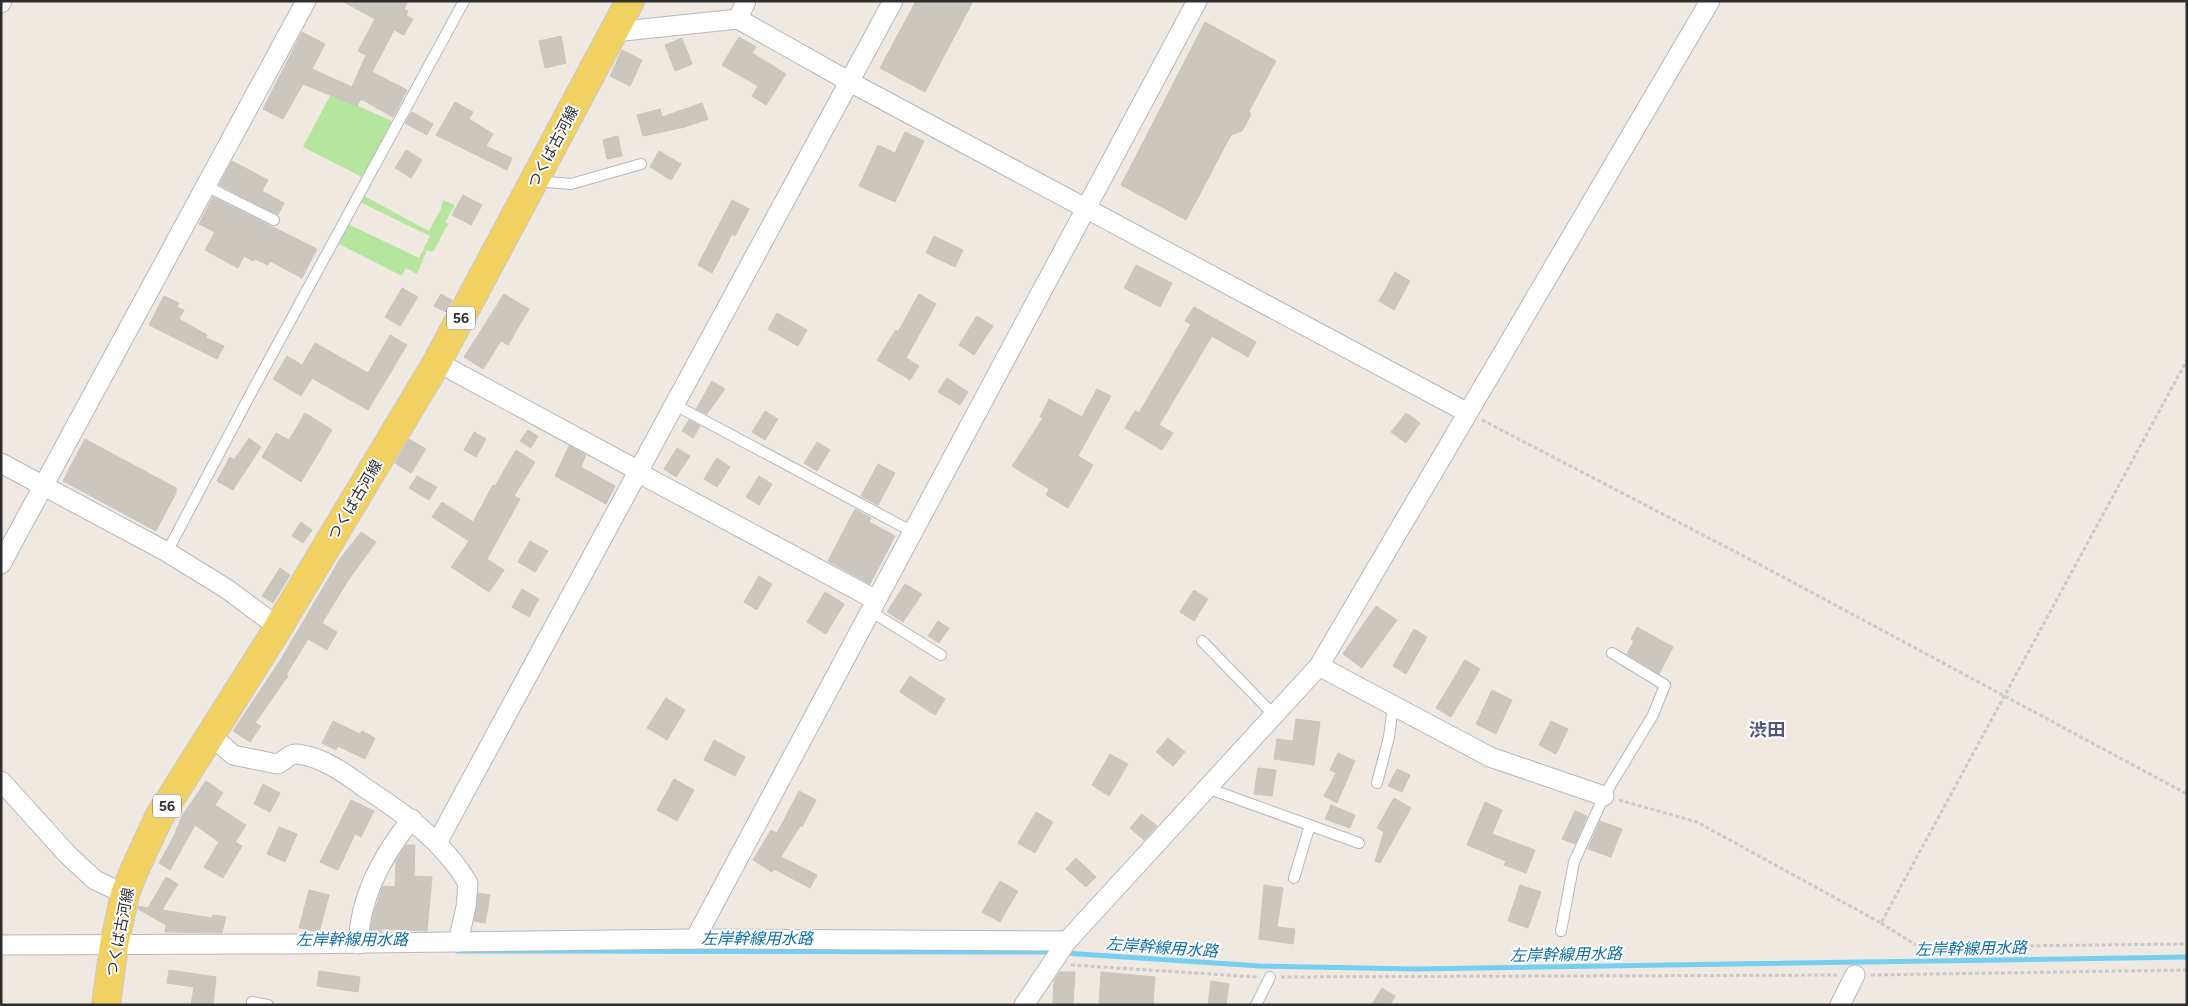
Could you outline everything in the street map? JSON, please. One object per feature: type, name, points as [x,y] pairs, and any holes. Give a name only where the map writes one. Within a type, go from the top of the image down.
[{"type":"main road","name":"つくば古河線","points":[[106,1005],[114,945],[125,894],[160,817],[278,627],[437,362],[630,1]]},
{"type":"street","points":[[1,564],[306,1]]},
{"type":"street","points":[[738,20],[746,1]]},
{"type":"street","points":[[437,843],[894,1]]},
{"type":"street","points":[[695,939],[1197,1]]},
{"type":"street","points":[[1024,1005],[1068,941],[1319,666],[1710,1]]},
{"type":"street","points":[[614,32],[738,20],[850,82],[1468,413]]},
{"type":"street","points":[[437,362],[639,471],[648,478],[873,606]]},
{"type":"street","points":[[1,463],[167,552],[226,589],[278,627]]},
{"type":"street","points":[[1319,666],[1490,757],[1604,796]]},
{"type":"street","points":[[211,735],[224,748],[237,757],[277,764],[293,754],[317,760],[340,771],[412,819],[437,843],[468,884],[466,907],[458,942]]},
{"type":"street","points":[[1,781],[68,855],[95,880],[125,894]]},
{"type":"street","points":[[358,944],[362,909],[370,887],[387,851],[412,819]]},
{"type":"street","points":[[1,944],[358,944],[695,939],[1068,941]]},
{"type":"street","points":[[1840,1005],[1855,975]]},
{"type":"lane","points":[[167,552],[464,1]]},
{"type":"lane","points":[[535,180],[571,184],[640,164]]},
{"type":"lane","points":[[206,186],[274,220]]},
{"type":"lane","points":[[675,405],[913,532]]},
{"type":"lane","points":[[873,606],[941,655]]},
{"type":"lane","points":[[1202,641],[1274,715]]},
{"type":"lane","points":[[1561,931],[1574,862],[1604,796],[1653,715],[1666,685],[1612,653]]},
{"type":"lane","points":[[1378,783],[1389,737],[1393,706]]},
{"type":"lane","points":[[1207,788],[1359,843]]},
{"type":"lane","points":[[1294,878],[1310,825]]},
{"type":"lane","points":[[1256,1005],[1270,977]]},
{"type":"lane","points":[[252,1002],[268,1005]]},
{"type":"path","points":[[1881,923],[2187,360]]},
{"type":"path","points":[[1468,413],[1756,562],[2187,794]]},
{"type":"path","points":[[1604,796],[1697,822],[1881,923],[1919,947],[2187,944]]},
{"type":"path","points":[[1051,964],[1270,977],[1855,975],[2187,970]]},
{"type":"green space","points":[[331,94],[392,121],[362,177],[303,147]]},
{"type":"green space","points":[[364,196],[429,231],[441,209],[443,200],[455,205],[445,222],[448,224],[433,252],[427,250],[417,274],[406,268],[402,276],[339,244],[348,224],[419,258],[430,236],[360,202]]},
{"type":"building","points":[[342,1],[408,1],[404,9],[408,11],[406,15],[413,19],[404,35],[394,30],[372,72],[407,90],[393,117],[361,99],[357,106],[303,84],[283,119],[263,109],[302,32],[325,44],[312,69],[352,87],[366,55],[358,51],[375,19]]},
{"type":"building","points":[[916,1],[973,1],[925,92],[880,68]]},
{"type":"building","points":[[1205,22],[1276,61],[1249,111],[1251,115],[1242,131],[1231,135],[1186,220],[1121,185]]},
{"type":"building","points":[[561,36],[566,63],[545,68],[539,41]]},
{"type":"building","points":[[739,37],[756,47],[752,53],[786,74],[766,105],[752,96],[758,86],[722,65]]},
{"type":"building","points":[[682,38],[692,64],[675,71],[665,45]]},
{"type":"building","points":[[622,50],[642,60],[630,86],[610,76]]},
{"type":"building","points":[[455,102],[473,112],[469,119],[493,134],[486,146],[512,158],[507,170],[436,135]]},
{"type":"building","points":[[702,103],[708,119],[685,127],[643,136],[637,115],[660,109],[662,117]]},
{"type":"building","points":[[412,112],[433,124],[427,135],[405,123]]},
{"type":"building","points":[[905,132],[924,141],[895,202],[859,186],[878,145],[895,153]]},
{"type":"building","points":[[618,136],[622,156],[607,159],[603,140]]},
{"type":"building","points":[[406,150],[422,160],[411,178],[395,168]]},
{"type":"building","points":[[659,151],[681,164],[671,180],[650,167]]},
{"type":"building","points":[[232,161],[268,180],[262,191],[284,203],[278,215],[219,185]]},
{"type":"building","points":[[463,195],[482,205],[471,225],[452,215]]},
{"type":"building","points":[[213,197],[317,249],[302,278],[270,261],[268,265],[255,259],[253,261],[244,256],[238,268],[205,250],[215,232],[199,224]]},
{"type":"building","points":[[732,200],[749,209],[735,236],[732,234],[712,273],[698,265]]},
{"type":"building","points":[[934,236],[963,250],[955,267],[926,253]]},
{"type":"building","points":[[1136,265],[1172,283],[1160,307],[1124,288]]},
{"type":"building","points":[[1395,272],[1410,281],[1394,310],[1379,301]]},
{"type":"building","points":[[402,288],[418,297],[400,326],[385,317]]},
{"type":"building","points":[[441,294],[452,300],[446,312],[434,306]]},
{"type":"building","points":[[504,294],[529,309],[508,345],[501,341],[483,369],[464,357]]},
{"type":"building","points":[[919,294],[936,304],[906,358],[919,366],[910,380],[877,360],[896,330],[898,332]]},
{"type":"building","points":[[164,296],[179,303],[177,307],[184,310],[179,319],[207,335],[206,338],[224,346],[217,359],[149,325]]},
{"type":"building","points":[[1194,307],[1256,342],[1248,357],[1212,336],[1159,425],[1173,433],[1162,450],[1125,428],[1135,411],[1139,413],[1191,324],[1185,321]]},
{"type":"building","points":[[777,313],[807,330],[798,346],[768,329]]},
{"type":"building","points":[[977,316],[993,326],[974,355],[959,345]]},
{"type":"building","points":[[390,335],[407,345],[368,410],[312,378],[301,396],[273,379],[287,356],[302,365],[315,343],[368,373]]},
{"type":"building","points":[[947,378],[968,392],[960,405],[938,392]]},
{"type":"building","points":[[712,381],[725,389],[707,414],[696,409]]},
{"type":"building","points":[[1097,389],[1111,396],[1078,456],[1093,465],[1068,508],[1046,495],[1049,489],[1012,466],[1043,418],[1040,417],[1049,399],[1082,417]]},
{"type":"building","points":[[765,411],[778,419],[765,440],[752,432]]},
{"type":"building","points":[[305,413],[332,430],[301,482],[262,457],[276,433],[289,440]]},
{"type":"building","points":[[1406,413],[1420,423],[1406,443],[1391,432]]},
{"type":"building","points":[[689,420],[700,426],[693,438],[682,431]]},
{"type":"building","points":[[528,430],[538,436],[531,448],[520,441]]},
{"type":"building","points":[[474,432],[486,439],[476,457],[464,450]]},
{"type":"building","points":[[249,438],[261,447],[233,490],[217,481],[230,457],[234,460]]},
{"type":"building","points":[[85,439],[176,488],[176,493],[156,531],[63,481]]},
{"type":"building","points":[[409,439],[426,449],[411,473],[395,463]]},
{"type":"building","points":[[817,442],[830,450],[817,471],[804,463]]},
{"type":"building","points":[[569,446],[586,455],[581,467],[615,486],[606,504],[555,476]]},
{"type":"building","points":[[677,448],[690,456],[676,477],[664,469]]},
{"type":"building","points":[[516,450],[535,462],[514,496],[520,499],[487,559],[504,570],[489,592],[451,567],[469,541],[432,517],[442,502],[473,522],[493,485],[495,486]]},
{"type":"building","points":[[717,458],[730,467],[717,487],[704,479]]},
{"type":"building","points":[[878,464],[895,473],[878,505],[861,496]]},
{"type":"building","points":[[417,476],[437,487],[429,500],[409,488]]},
{"type":"building","points":[[759,476],[772,484],[759,505],[746,497]]},
{"type":"building","points":[[855,509],[871,518],[869,522],[895,536],[870,584],[828,561]]},
{"type":"building","points":[[301,522],[312,530],[303,543],[292,536]]},
{"type":"building","points":[[361,532],[376,542],[347,582],[322,623],[337,632],[327,650],[308,639],[286,675],[288,676],[255,723],[261,726],[250,742],[233,731],[281,659],[340,559]]},
{"type":"building","points":[[530,541],[548,551],[535,572],[518,562]]},
{"type":"building","points":[[280,568],[290,575],[273,603],[262,596]]},
{"type":"building","points":[[759,576],[772,584],[757,610],[744,602]]},
{"type":"building","points":[[905,584],[922,594],[903,622],[887,612]]},
{"type":"building","points":[[522,589],[539,599],[529,617],[512,607]]},
{"type":"building","points":[[1194,590],[1208,599],[1194,621],[1180,612]]},
{"type":"building","points":[[825,592],[844,604],[826,634],[807,622]]},
{"type":"building","points":[[1376,606],[1397,620],[1362,668],[1343,654]]},
{"type":"building","points":[[938,621],[949,628],[939,643],[928,636]]},
{"type":"building","points":[[1637,627],[1673,647],[1659,674],[1627,654],[1634,641],[1631,639]]},
{"type":"building","points":[[1414,629],[1427,637],[1406,674],[1393,666]]},
{"type":"building","points":[[1465,660],[1480,669],[1451,717],[1436,708]]},
{"type":"building","points":[[910,676],[945,699],[935,715],[900,692]]},
{"type":"building","points":[[1492,690],[1512,700],[1496,734],[1476,724]]},
{"type":"building","points":[[666,698],[685,710],[667,740],[647,728]]},
{"type":"building","points":[[1296,719],[1320,722],[1314,765],[1274,759],[1277,739],[1293,741]]},
{"type":"building","points":[[333,721],[360,734],[362,731],[375,738],[365,759],[338,746],[336,750],[322,743]]},
{"type":"building","points":[[1551,721],[1568,729],[1556,754],[1539,745]]},
{"type":"building","points":[[1168,738],[1185,752],[1173,766],[1156,752]]},
{"type":"building","points":[[714,740],[745,757],[735,776],[704,760]]},
{"type":"building","points":[[1338,753],[1355,761],[1337,803],[1324,796],[1336,773],[1330,770]]},
{"type":"building","points":[[1110,754],[1128,764],[1109,796],[1092,785]]},
{"type":"building","points":[[1258,768],[1276,770],[1272,796],[1254,794]]},
{"type":"building","points":[[1397,769],[1410,775],[1402,792],[1388,786]]},
{"type":"building","points":[[674,779],[694,790],[677,821],[657,810]]},
{"type":"building","points":[[206,781],[223,793],[215,805],[246,825],[235,842],[242,846],[223,878],[204,867],[219,842],[195,825],[170,870],[159,863],[173,838],[182,816]]},
{"type":"building","points":[[263,784],[280,793],[270,812],[254,804]]},
{"type":"building","points":[[799,791],[816,800],[802,827],[800,826],[781,857],[817,875],[810,888],[774,869],[772,872],[753,860],[771,830],[777,833]]},
{"type":"building","points":[[1394,798],[1411,808],[1380,863],[1375,861],[1384,832],[1377,828]]},
{"type":"building","points":[[351,800],[374,811],[361,837],[355,834],[338,870],[320,862]]},
{"type":"building","points":[[1485,802],[1502,810],[1492,834],[1535,850],[1526,873],[1504,865],[1506,861],[1467,845]]},
{"type":"building","points":[[1331,805],[1355,815],[1350,828],[1325,819]]},
{"type":"building","points":[[1575,811],[1587,816],[1575,844],[1562,839]]},
{"type":"building","points":[[1036,812],[1053,822],[1035,853],[1018,843]]},
{"type":"building","points":[[1142,814],[1157,826],[1144,840],[1130,828]]},
{"type":"building","points":[[1600,821],[1622,829],[1611,857],[1588,849]]},
{"type":"building","points":[[279,827],[297,834],[285,862],[267,854]]},
{"type":"building","points":[[406,845],[415,845],[414,876],[432,877],[427,931],[382,929],[381,932],[370,932],[374,912],[383,886],[395,887],[396,861]]},
{"type":"building","points":[[1076,858],[1096,877],[1086,887],[1066,869]]},
{"type":"building","points":[[166,877],[178,884],[162,910],[212,918],[213,915],[226,917],[222,933],[165,932],[166,925],[138,909],[138,906],[148,908]]},
{"type":"building","points":[[1000,881],[1018,891],[1000,922],[982,912]]},
{"type":"building","points":[[1264,885],[1283,888],[1277,927],[1295,929],[1293,944],[1259,939]]},
{"type":"building","points":[[1520,885],[1541,892],[1528,928],[1508,921]]},
{"type":"building","points":[[309,890],[329,895],[319,932],[299,928]]},
{"type":"building","points":[[478,893],[490,895],[485,923],[474,921]]},
{"type":"building","points":[[169,970],[216,977],[213,1005],[191,1005],[194,987],[167,983]]},
{"type":"building","points":[[319,971],[360,977],[358,992],[317,986]]},
{"type":"building","points":[[1060,972],[1075,972],[1073,1004],[1053,1003],[1054,981]]},
{"type":"building","points":[[1101,972],[1155,977],[1153,1005],[1099,1005]]},
{"type":"building","points":[[1211,981],[1229,984],[1226,1005],[1208,1005]]},
{"type":"building","points":[[1382,988],[1395,996],[1390,1005],[1372,1005]]},
{"type":"waterway","name":"左岸幹線用水路","points":[[457,951],[1053,952]]},
{"type":"waterway","name":"左岸幹線用水路","points":[[1064,953],[1260,966],[1415,969],[2187,957]]},
{"type":"district","name":"渋田","points":[[1767,730]]}]
